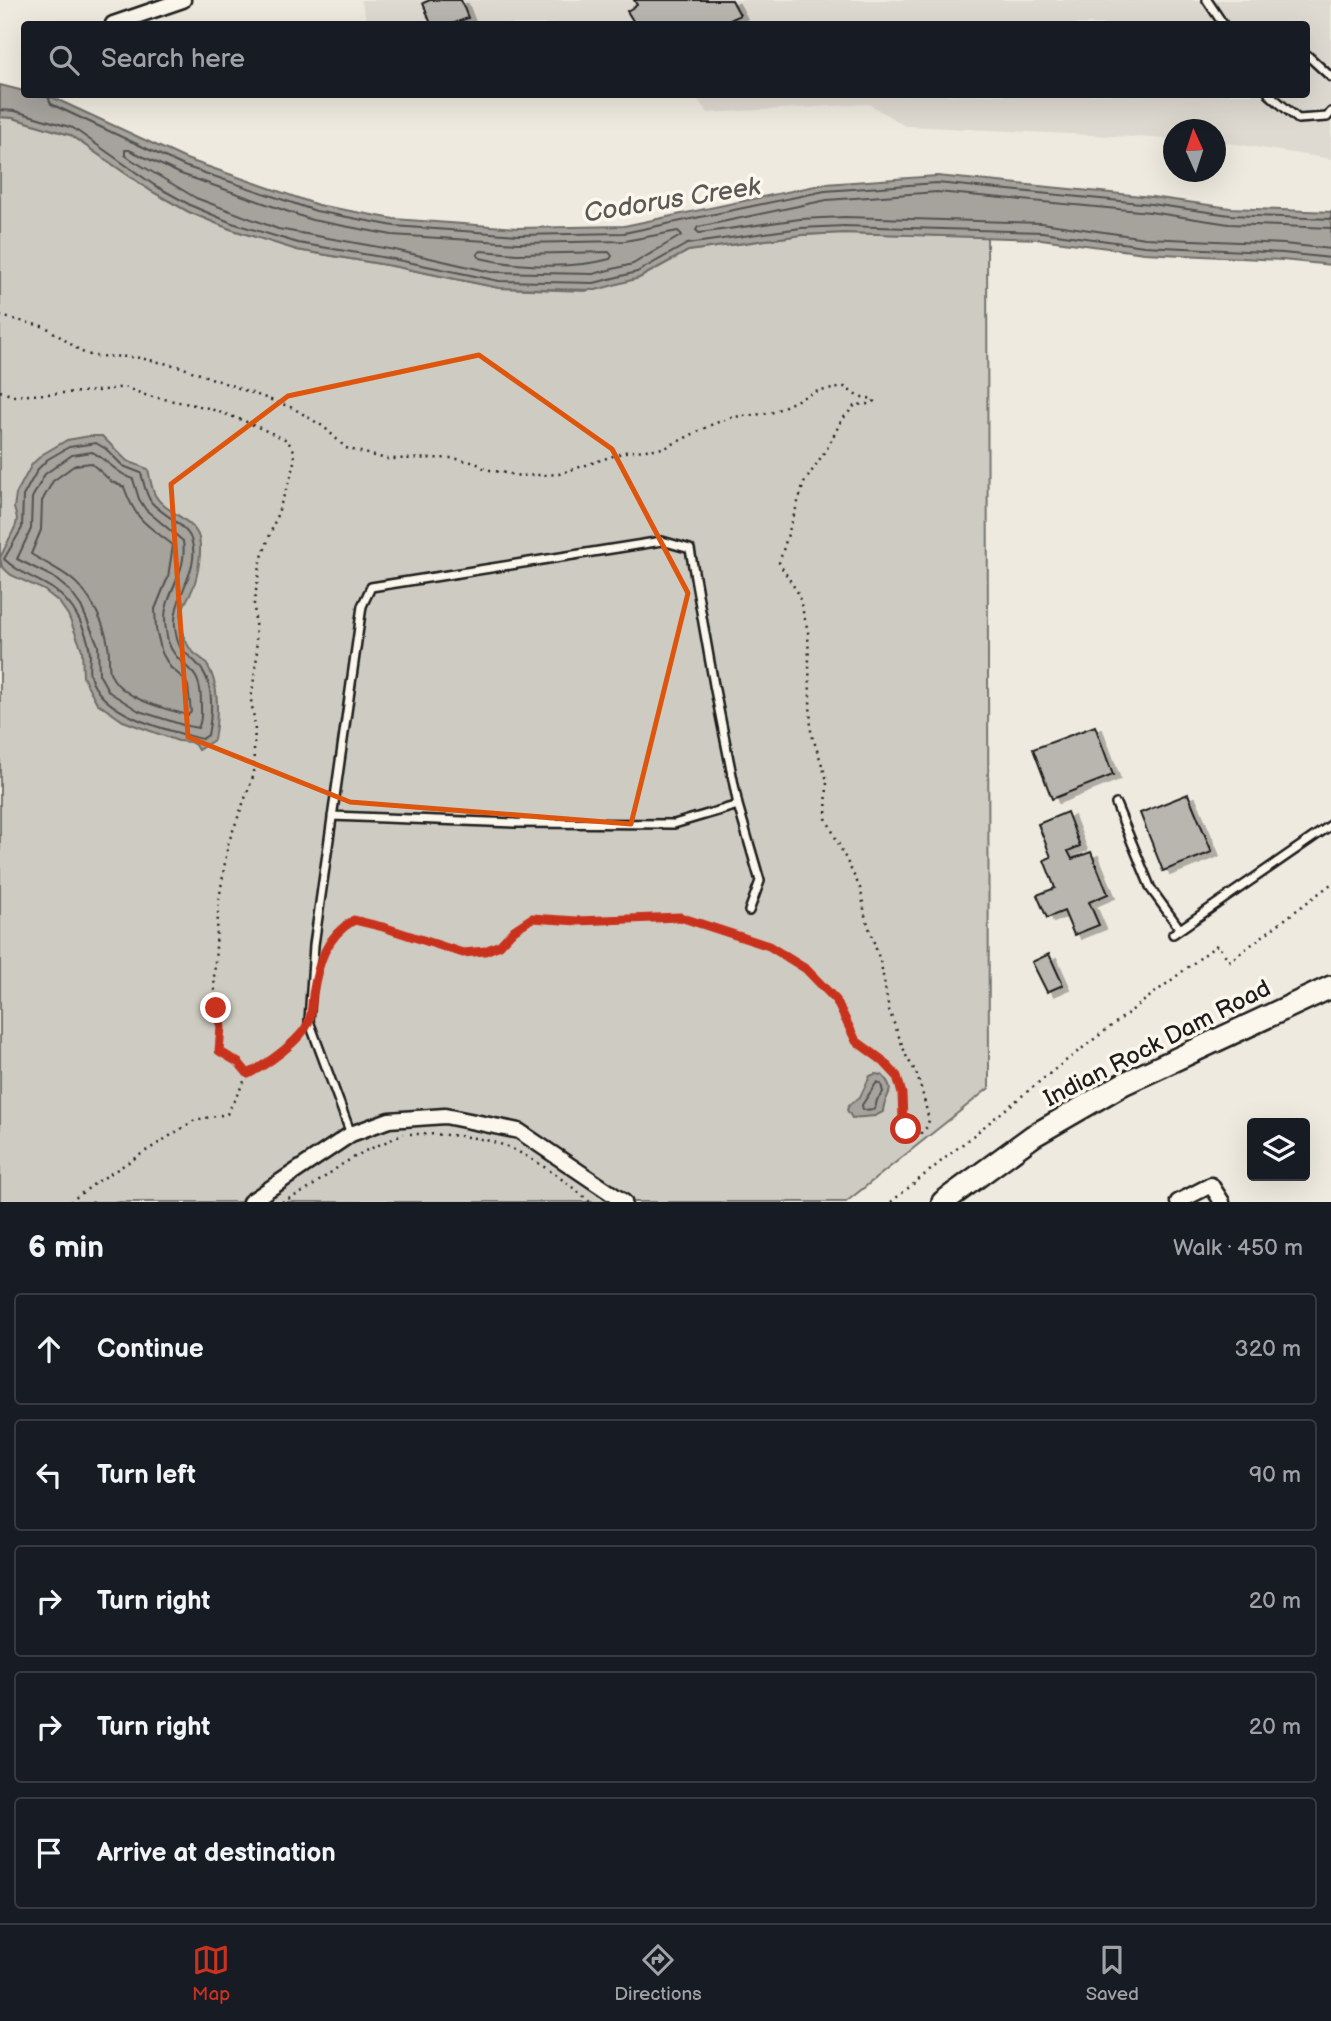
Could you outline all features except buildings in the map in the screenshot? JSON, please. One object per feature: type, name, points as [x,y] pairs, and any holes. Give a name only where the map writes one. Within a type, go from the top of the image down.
[{"type":"street","points":[[122,21],[183,0]]},
{"type":"street","name":"Indian Rock Dam Road","points":[[943,1202],[1032,1136],[1123,1084],[1331,987]]},
{"type":"street","points":[[250,1202],[351,1134],[389,1120],[445,1116],[519,1132],[624,1202]]},
{"type":"street","points":[[1178,1202],[1211,1185],[1222,1202]]},
{"type":"lane","points":[[1207,0],[1221,21]]},
{"type":"lane","points":[[1310,57],[1331,78]]},
{"type":"lane","points":[[1274,98],[1298,119],[1327,117],[1331,112]]},
{"type":"lane","points":[[351,1134],[309,1021],[314,945],[362,606],[371,587],[662,541],[690,549],[738,805],[760,881],[749,911]]},
{"type":"lane","points":[[1116,804],[1151,889],[1177,931],[1331,825]]},
{"type":"lane","points":[[332,816],[515,823],[674,824],[738,805]]},
{"type":"path","points":[[0,316],[46,327],[82,352],[93,356],[135,357],[178,366],[293,408],[324,427],[346,448],[386,459],[453,458],[476,463],[485,469],[520,476],[559,474],[625,452],[665,448],[713,424],[733,417],[771,414],[814,393],[845,387],[857,396],[873,398],[874,401],[870,404],[855,405],[841,421],[830,445],[804,483],[779,563],[798,593],[808,631],[811,732],[827,780],[826,818],[861,890],[890,1010],[922,1091],[929,1120],[927,1128],[920,1134],[906,1129],[897,1076],[882,1060],[856,1041],[836,1000],[806,969],[769,946],[680,917],[577,921],[532,918],[514,930],[500,945],[485,951],[463,953],[354,920],[332,936],[323,956]]},
{"type":"path","points":[[0,391],[13,396],[124,387],[148,396],[205,407],[242,420],[287,440],[295,452],[293,470],[261,560],[254,603],[257,656],[251,699],[255,725],[253,777],[228,844],[219,900],[214,978],[216,1008],[221,1027],[219,1051],[239,1063],[248,1074]]},
{"type":"path","points":[[891,1202],[1054,1070],[1217,945],[1230,961],[1331,884]]},
{"type":"path","points":[[70,1202],[195,1120],[227,1114],[248,1074],[263,1066],[299,1035],[309,1021]]},
{"type":"path","points":[[282,1202],[307,1190],[365,1151],[404,1134],[439,1134],[506,1147],[573,1188],[590,1202]]},
{"type":"highlighted area","points":[[479,355],[612,449],[688,593],[631,824],[350,802],[188,737],[171,484],[288,396]]},
{"type":"shaded area","points":[[361,0],[1331,0],[1331,159],[1226,143],[1226,119],[1163,119],[1163,139],[905,126],[869,104],[708,113],[696,98],[1310,98],[1310,21],[367,21]]},
{"type":"shaded area","points":[[0,117],[13,118],[70,135],[151,191],[189,212],[230,229],[297,250],[499,288],[585,291],[639,278],[688,251],[802,235],[844,233],[987,237],[989,1088],[846,1202],[0,1202]]},
{"type":"water","points":[[0,85],[21,90],[21,98],[54,98],[186,159],[318,205],[394,219],[518,228],[624,226],[825,184],[937,176],[1152,197],[1230,208],[1331,212],[1331,265],[1144,253],[1041,239],[844,233],[801,235],[688,251],[639,278],[596,290],[499,288],[297,250],[230,229],[189,212],[151,191],[70,135],[13,118],[0,117]]},
{"type":"water","points":[[102,436],[127,461],[148,469],[152,489],[159,501],[189,524],[198,535],[198,569],[193,588],[182,609],[181,622],[187,645],[210,670],[216,690],[217,710],[214,740],[198,750],[190,742],[178,741],[123,721],[97,703],[83,677],[82,650],[68,615],[59,602],[44,590],[11,575],[2,567],[0,558],[16,525],[16,494],[32,464],[67,440]]},
{"type":"water","points":[[882,1075],[890,1090],[883,1112],[875,1116],[852,1118],[847,1110],[849,1105],[860,1097],[870,1076]]},
{"type":"route","points":[[216,1008],[221,1027],[219,1051],[239,1063],[248,1074],[263,1066],[299,1035],[309,1021],[323,956],[332,936],[354,920],[463,953],[485,951],[500,945],[514,930],[532,918],[577,921],[680,917],[769,946],[806,969],[836,1000],[856,1041],[882,1060],[897,1076],[906,1129]]},
{"type":"water label","name":"Codorus Creek","points":[[672,199]]}]
